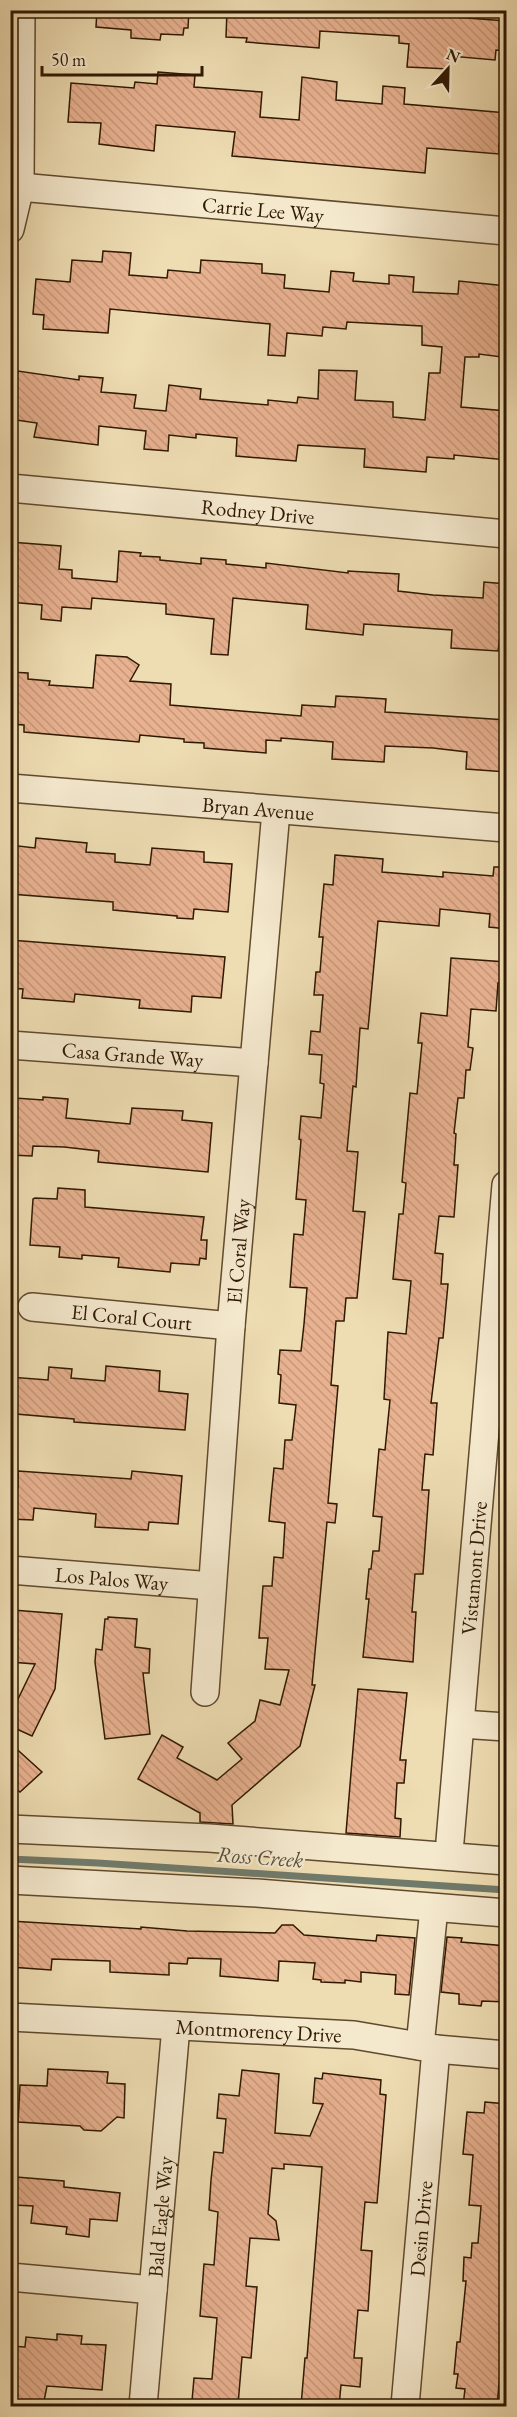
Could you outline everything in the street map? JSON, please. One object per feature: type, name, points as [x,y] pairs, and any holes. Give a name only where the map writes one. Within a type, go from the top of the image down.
[{"type":"street","points":[[10,229],[20,187],[21,10]]},
{"type":"street","name":"Carrie Lee Way","points":[[20,187],[507,231]]},
{"type":"street","name":"Rodney Drive","points":[[10,488],[507,534]]},
{"type":"street","name":"Bryan Avenue","points":[[10,788],[507,828]]},
{"type":"street","name":"El Coral Way","points":[[205,1692],[231,1326],[276,811]]},
{"type":"street","name":"Casa Grande Way","points":[[10,1046],[254,1064]]},
{"type":"street","name":"Vistamont Drive","points":[[450,1841],[507,1185]]},
{"type":"street","name":"El Coral Court","points":[[32,1307],[231,1326]]},
{"type":"street","name":"Los Palos Way","points":[[10,1570],[212,1586]]},
{"type":"street","points":[[461,1724],[507,1727]]},
{"type":"street","points":[[10,1829],[220,1839],[507,1861]]},
{"type":"street","points":[[10,1880],[257,1893],[507,1914]]},
{"type":"street","name":"Desin Drive","points":[[405,2406],[428,2047],[434,1908]]},
{"type":"street","name":"Montmorency Drive","points":[[10,2017],[354,2035],[428,2047],[507,2055]]},
{"type":"street","name":"Bald Eagle Way","points":[[143,2406],[176,2026]]},
{"type":"street","points":[[10,2277],[153,2290]]},
{"type":"building","points":[[97,10],[189,10],[188,28],[184,28],[183,35],[161,34],[160,40],[131,38],[131,30],[96,27]]},
{"type":"building","points":[[227,10],[454,11],[454,17],[507,21],[507,51],[496,50],[495,60],[450,56],[449,69],[407,67],[409,44],[399,43],[399,36],[320,31],[319,48],[246,42],[247,38],[226,37]]},
{"type":"building","points":[[158,72],[195,75],[194,87],[262,92],[260,117],[299,120],[302,77],[337,82],[336,100],[382,104],[383,86],[405,88],[404,104],[507,113],[507,144],[499,144],[499,154],[427,148],[425,173],[232,156],[235,132],[156,125],[154,151],[99,144],[101,123],[68,122],[71,83],[134,88],[135,82],[157,84]]},
{"type":"building","points":[[103,251],[131,253],[129,275],[167,278],[168,270],[200,273],[201,260],[262,264],[262,273],[285,275],[284,288],[329,292],[331,271],[354,273],[353,281],[389,284],[389,275],[414,277],[413,292],[458,294],[459,281],[507,286],[507,331],[504,355],[502,357],[479,354],[479,357],[465,357],[461,407],[507,411],[507,460],[454,455],[454,459],[427,457],[426,472],[364,467],[365,449],[298,445],[296,461],[236,456],[237,438],[196,434],[196,438],[169,435],[168,451],[144,449],[146,431],[99,426],[98,445],[34,437],[37,423],[10,419],[18,371],[79,380],[79,376],[103,378],[101,392],[136,395],[134,408],[166,411],[169,385],[201,389],[200,399],[268,405],[268,400],[297,403],[298,397],[318,399],[319,370],[357,371],[355,400],[393,402],[393,417],[425,420],[429,373],[440,373],[442,347],[422,345],[422,326],[347,322],[346,329],[323,327],[322,336],[287,333],[285,356],[268,355],[270,324],[110,309],[108,333],[43,329],[44,315],[33,314],[36,279],[70,282],[72,260],[102,262]]},
{"type":"building","points":[[10,542],[61,546],[59,569],[72,570],[72,578],[117,582],[119,551],[141,553],[140,556],[160,557],[160,560],[201,564],[201,558],[226,560],[226,564],[266,568],[266,563],[348,573],[348,571],[399,574],[398,591],[433,595],[483,598],[484,582],[507,584],[498,651],[451,648],[452,630],[364,624],[363,635],[306,629],[308,605],[233,598],[228,655],[211,654],[214,619],[166,614],[166,604],[92,598],[91,609],[62,607],[61,621],[41,619],[42,605],[10,602]]},
{"type":"building","points":[[96,655],[127,657],[139,665],[130,681],[171,684],[170,705],[301,716],[302,705],[335,707],[336,696],[386,699],[385,712],[507,720],[507,772],[466,769],[467,752],[433,748],[385,746],[384,762],[332,759],[333,742],[281,738],[281,741],[266,740],[266,753],[204,748],[204,743],[140,735],[139,742],[24,732],[24,725],[10,724],[10,672],[28,673],[28,679],[50,681],[49,685],[93,688]]},
{"type":"building","points":[[36,838],[87,843],[86,852],[115,854],[115,862],[150,865],[152,848],[204,852],[204,862],[232,864],[228,912],[194,909],[193,919],[177,918],[177,916],[113,910],[113,902],[10,894],[10,845],[35,848]]},
{"type":"building","points":[[335,855],[383,859],[382,872],[443,877],[443,872],[493,876],[494,867],[507,867],[507,929],[489,927],[490,914],[440,909],[439,926],[378,921],[368,1029],[360,1028],[356,1087],[353,1086],[347,1151],[358,1152],[353,1211],[365,1212],[357,1298],[346,1298],[344,1321],[336,1321],[331,1385],[338,1386],[328,1503],[337,1504],[335,1523],[327,1522],[312,1685],[315,1685],[300,1746],[232,1805],[233,1824],[200,1822],[200,1813],[138,1779],[162,1735],[183,1747],[177,1758],[217,1780],[242,1759],[228,1743],[255,1721],[260,1700],[280,1705],[289,1670],[265,1669],[268,1638],[259,1638],[263,1586],[272,1586],[274,1557],[283,1558],[285,1523],[269,1521],[274,1468],[283,1469],[285,1440],[292,1440],[296,1405],[279,1403],[281,1375],[278,1374],[280,1350],[301,1351],[304,1324],[307,1288],[290,1287],[294,1234],[303,1235],[306,1200],[296,1199],[301,1140],[299,1139],[301,1116],[321,1118],[324,1084],[320,1083],[322,1055],[309,1054],[311,1031],[320,1032],[323,995],[314,995],[316,972],[320,972],[323,937],[319,937],[324,884],[333,885]]},
{"type":"building","points":[[10,940],[225,957],[221,998],[192,996],[191,1012],[139,1008],[140,1000],[75,994],[74,1002],[22,998],[23,989],[10,988]]},
{"type":"building","points":[[451,958],[506,962],[505,984],[498,983],[496,1011],[471,1009],[468,1047],[473,1048],[470,1070],[466,1070],[464,1098],[458,1098],[454,1133],[456,1134],[454,1165],[458,1165],[454,1217],[439,1216],[435,1253],[443,1254],[441,1284],[448,1284],[443,1338],[439,1338],[431,1403],[437,1403],[433,1455],[425,1454],[422,1490],[429,1490],[423,1574],[415,1574],[412,1612],[416,1612],[413,1662],[363,1657],[369,1599],[366,1599],[373,1551],[379,1551],[382,1517],[373,1516],[379,1449],[385,1450],[390,1400],[384,1399],[388,1332],[406,1334],[411,1281],[393,1279],[399,1214],[403,1214],[406,1183],[402,1182],[410,1093],[417,1094],[422,1043],[418,1043],[421,1013],[447,1016]]},
{"type":"building","points":[[43,1097],[68,1099],[66,1118],[130,1124],[132,1108],[183,1111],[182,1120],[212,1123],[208,1172],[98,1162],[99,1151],[64,1147],[33,1146],[32,1156],[10,1155],[10,1114],[13,1114],[15,1098],[43,1100]]},
{"type":"building","points":[[58,1188],[85,1190],[85,1207],[204,1217],[201,1240],[207,1240],[206,1259],[200,1258],[199,1265],[171,1263],[170,1272],[118,1267],[119,1258],[82,1255],[82,1259],[59,1257],[60,1247],[30,1245],[33,1199],[57,1199]]},
{"type":"building","points":[[106,1366],[160,1371],[159,1391],[188,1394],[185,1430],[74,1422],[74,1419],[16,1414],[17,1408],[10,1407],[10,1377],[48,1380],[49,1367],[72,1369],[71,1378],[105,1381]]},
{"type":"building","points":[[18,1471],[131,1479],[132,1471],[182,1476],[178,1524],[149,1522],[148,1530],[95,1527],[96,1514],[34,1508],[33,1520],[10,1519],[12,1488],[18,1488]]},
{"type":"building","points":[[13,1610],[62,1614],[55,1689],[32,1736],[10,1726],[10,1698],[17,1701],[35,1664],[10,1662]]},
{"type":"building","points":[[108,1617],[137,1619],[135,1647],[150,1649],[149,1673],[143,1673],[150,1734],[105,1739],[95,1662],[96,1649],[102,1650],[105,1619]]},
{"type":"building","points":[[358,1689],[407,1693],[400,1760],[406,1760],[404,1783],[397,1783],[395,1818],[401,1819],[400,1837],[346,1833]]},
{"type":"building","points":[[10,1743],[42,1772],[20,1792],[10,1784]]},
{"type":"building","points":[[10,1921],[141,1929],[141,1927],[187,1931],[275,1933],[282,1925],[293,1925],[304,1935],[376,1941],[377,1935],[415,1938],[409,1995],[395,1994],[396,1975],[361,1972],[361,1982],[345,1980],[345,1983],[321,1982],[321,1980],[313,1979],[315,1963],[279,1961],[278,1981],[220,1976],[221,1959],[188,1958],[187,1964],[169,1963],[169,1975],[110,1972],[110,1961],[52,1959],[51,1970],[10,1967]]},
{"type":"building","points":[[447,1937],[462,1938],[461,1942],[507,1946],[507,2002],[482,2001],[481,2006],[459,2004],[459,1994],[441,1992]]},
{"type":"building","points":[[48,2069],[108,2072],[107,2083],[125,2084],[124,2118],[117,2117],[101,2131],[84,2130],[80,2126],[18,2122],[20,2085],[47,2086]]},
{"type":"building","points":[[242,2070],[279,2074],[275,2133],[310,2136],[323,2104],[313,2103],[315,2078],[322,2079],[323,2073],[381,2080],[380,2094],[386,2095],[377,2203],[365,2202],[361,2250],[372,2251],[368,2311],[358,2310],[354,2358],[362,2358],[360,2387],[341,2385],[339,2406],[301,2406],[322,2167],[284,2164],[284,2169],[272,2168],[268,2214],[276,2221],[279,2240],[250,2238],[246,2286],[257,2287],[251,2358],[242,2357],[238,2405],[192,2401],[194,2378],[212,2379],[217,2318],[200,2316],[204,2264],[214,2265],[218,2212],[209,2210],[211,2180],[214,2152],[223,2153],[226,2119],[217,2118],[219,2094],[239,2096]]},
{"type":"building","points":[[485,2102],[507,2104],[507,2340],[503,2340],[497,2406],[463,2406],[465,2389],[456,2388],[458,2374],[454,2374],[457,2342],[460,2342],[466,2281],[463,2281],[464,2257],[471,2258],[472,2243],[478,2243],[481,2206],[469,2205],[473,2155],[463,2154],[467,2112],[484,2113]]},
{"type":"building","points":[[16,2177],[64,2181],[64,2187],[120,2193],[117,2221],[90,2219],[89,2237],[66,2234],[67,2227],[31,2223],[33,2206],[14,2205]]},
{"type":"building","points":[[57,2334],[82,2336],[81,2344],[106,2345],[102,2390],[47,2386],[43,2406],[10,2403],[10,2346],[25,2347],[26,2337],[57,2340]]},
{"type":"waterway","name":"Ross Creek","points":[[10,1859],[506,1890]]}]
